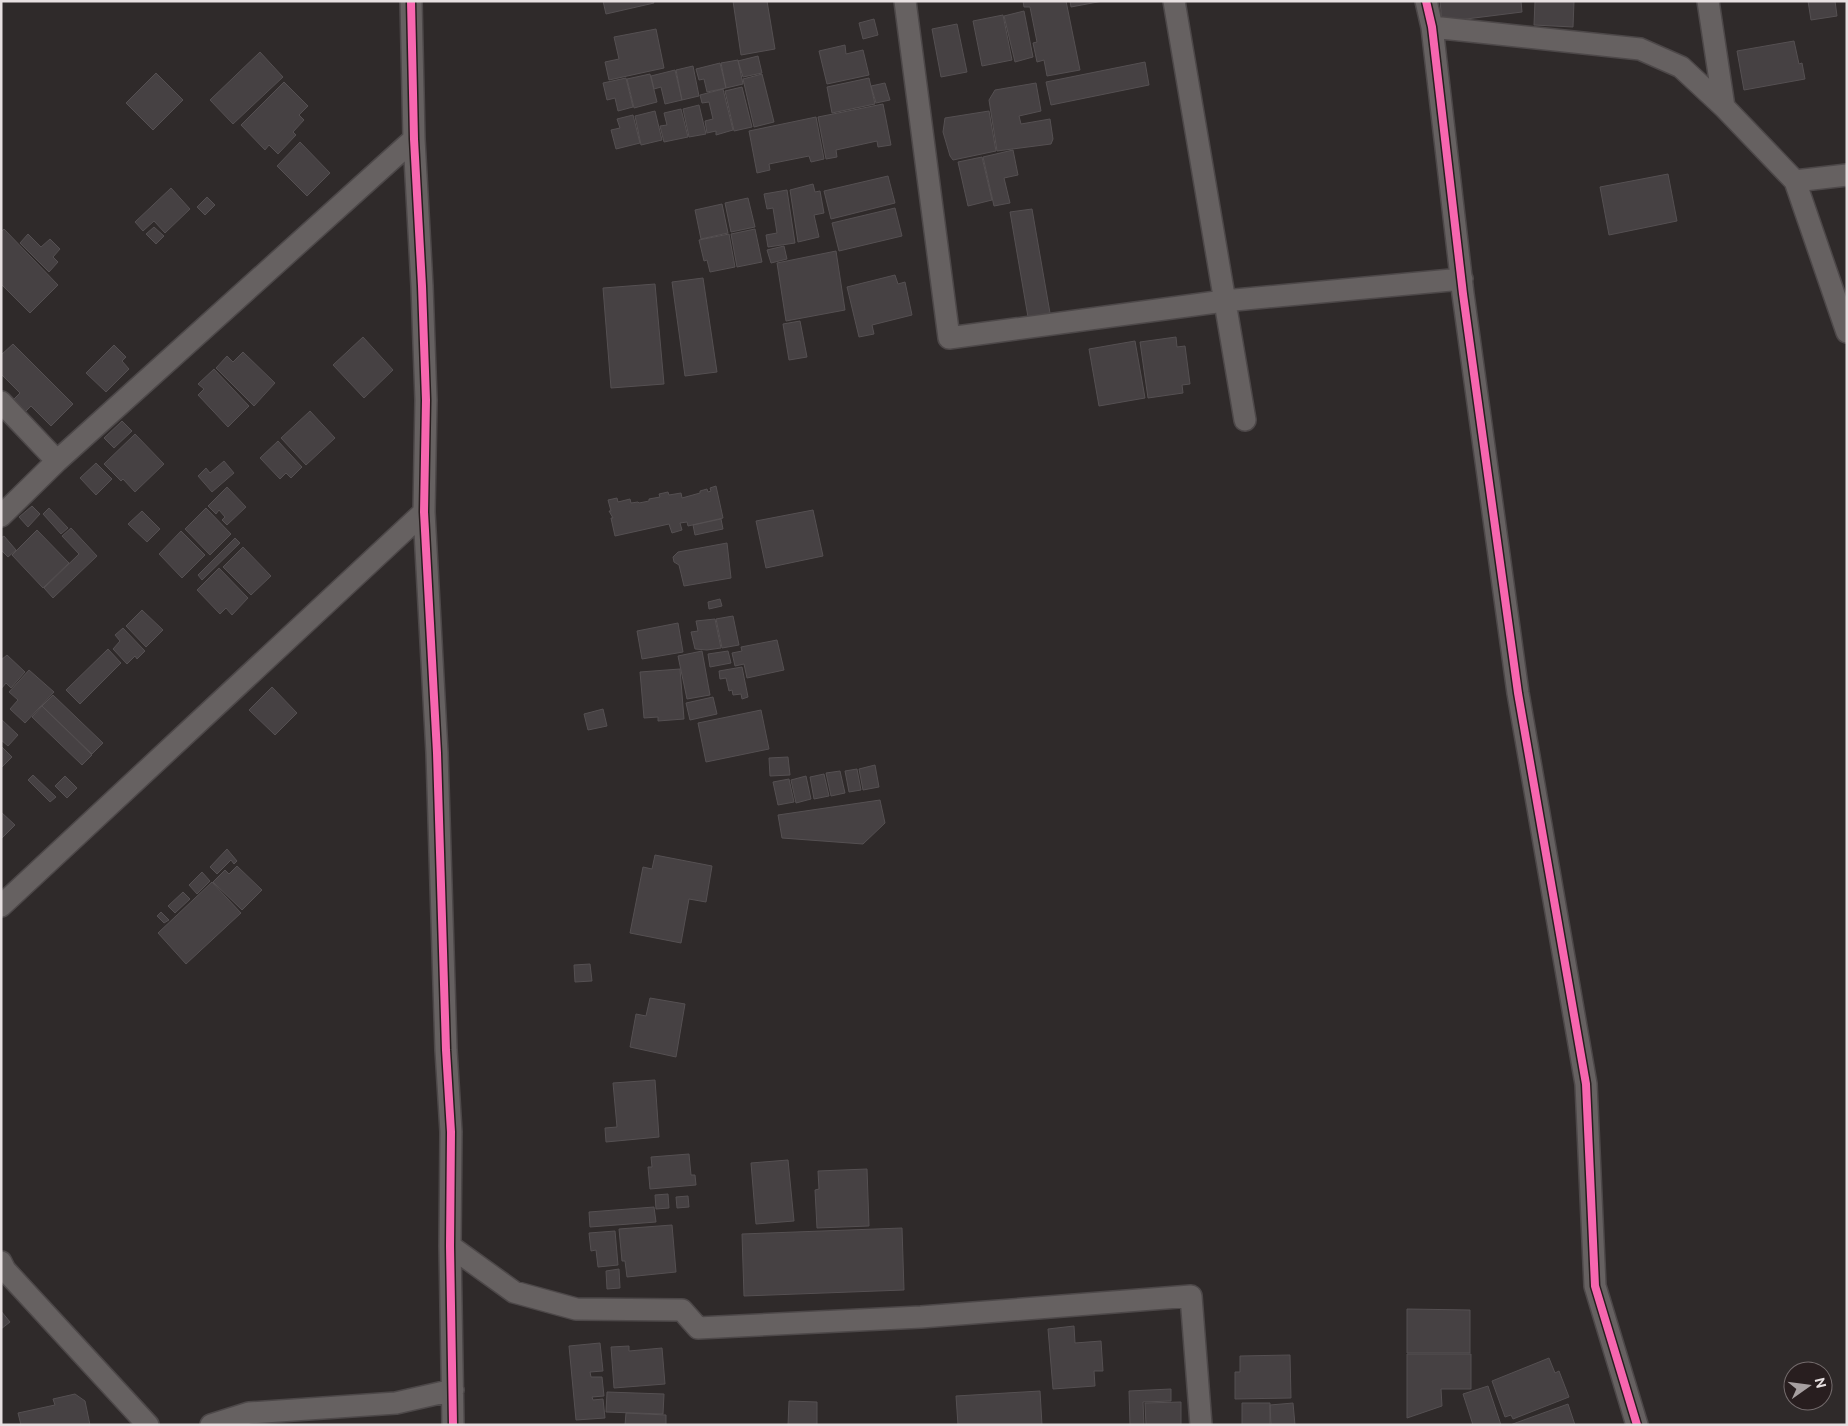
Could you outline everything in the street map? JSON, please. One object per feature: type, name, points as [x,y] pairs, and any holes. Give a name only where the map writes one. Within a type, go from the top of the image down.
[{"type":"street","points":[[411,1],[414,139],[426,400],[424,512],[437,753],[446,1050],[451,1132],[450,1246],[453,1425]]},
{"type":"street","points":[[905,1],[949,338],[1224,301],[1462,279]]},
{"type":"street","points":[[1174,1],[1245,420]]},
{"type":"street","points":[[1426,1],[1432,27],[1462,279],[1518,693],[1586,1084],[1595,1286],[1637,1425]]},
{"type":"street","points":[[1708,1],[1724,107]]},
{"type":"street","points":[[1432,27],[1640,49],[1681,66],[1724,107],[1795,181],[1847,332]]},
{"type":"street","points":[[1,516],[57,461],[414,139]]},
{"type":"street","points":[[1795,181],[1847,175]]},
{"type":"street","points":[[1,402],[57,461]]},
{"type":"street","points":[[1,906],[424,512]]},
{"type":"street","points":[[450,1246],[514,1292],[576,1309],[682,1310],[698,1328],[921,1317],[1191,1296],[1201,1425]]},
{"type":"street","points":[[1,1262],[5,1270],[148,1425]]},
{"type":"street","points":[[211,1425],[249,1412],[396,1403],[453,1390]]},
{"type":"building","points":[[603,1],[653,1],[654,3],[606,14]]},
{"type":"building","points":[[733,1],[767,1],[775,49],[741,55]]},
{"type":"building","points":[[1023,1],[1066,1],[1080,70],[1047,76],[1044,60],[1037,62],[1033,43],[1037,42],[1030,7],[1024,7]]},
{"type":"building","points":[[1070,1],[1103,1],[1071,7]]},
{"type":"building","points":[[1440,1],[1521,1],[1522,12],[1442,22]]},
{"type":"building","points":[[1535,1],[1574,1],[1573,27],[1534,25]]},
{"type":"building","points":[[1808,1],[1835,1],[1837,16],[1811,20]]},
{"type":"building","points":[[1024,11],[1033,57],[1015,62],[1004,16]]},
{"type":"building","points":[[1003,15],[1012,60],[982,66],[973,21]]},
{"type":"building","points":[[874,19],[878,35],[863,39],[859,23]]},
{"type":"building","points":[[957,24],[967,72],[941,77],[932,29]]},
{"type":"building","points":[[656,29],[664,68],[609,80],[605,62],[619,59],[614,37]]},
{"type":"building","points":[[1794,41],[1799,64],[1802,63],[1805,79],[1744,90],[1737,51]]},
{"type":"building","points":[[845,45],[846,54],[863,50],[869,75],[827,84],[819,51]]},
{"type":"building","points":[[260,52],[283,77],[233,124],[210,100]]},
{"type":"building","points":[[758,56],[762,73],[743,77],[738,61]]},
{"type":"building","points":[[738,60],[743,84],[726,88],[721,63]]},
{"type":"building","points":[[1145,62],[1149,85],[1051,105],[1046,82]]},
{"type":"building","points":[[720,63],[726,88],[707,92],[704,79],[699,80],[696,69]]},
{"type":"building","points":[[693,66],[699,96],[682,100],[676,70]]},
{"type":"building","points":[[675,70],[682,100],[665,104],[661,87],[654,89],[651,76]]},
{"type":"building","points":[[156,73],[183,100],[153,130],[126,103]]},
{"type":"building","points":[[650,74],[657,102],[634,108],[627,79]]},
{"type":"building","points":[[762,74],[774,122],[754,127],[743,79]]},
{"type":"building","points":[[626,78],[633,107],[618,111],[615,98],[607,100],[603,83]]},
{"type":"building","points":[[869,78],[875,104],[832,113],[827,87]]},
{"type":"building","points":[[284,82],[308,106],[299,115],[304,120],[293,132],[296,135],[278,154],[269,145],[265,150],[241,125]]},
{"type":"building","points":[[885,83],[890,100],[876,103],[871,86]]},
{"type":"building","points":[[1036,83],[1041,111],[1019,116],[1021,124],[1050,119],[1053,139],[1051,144],[997,151],[989,100],[995,90]]},
{"type":"building","points":[[742,87],[752,127],[734,131],[725,91]]},
{"type":"building","points":[[723,89],[733,130],[716,135],[716,131],[707,133],[705,121],[713,119],[709,102],[702,103],[700,95]]},
{"type":"building","points":[[883,104],[891,145],[878,147],[877,141],[836,150],[837,157],[826,159],[818,117]]},
{"type":"building","points":[[699,105],[706,134],[689,137],[683,109]]},
{"type":"building","points":[[681,109],[688,137],[664,142],[660,126],[667,125],[664,113]]},
{"type":"building","points":[[655,111],[662,140],[641,145],[635,116]]},
{"type":"building","points":[[989,111],[996,151],[953,160],[943,132],[945,118]]},
{"type":"building","points":[[633,115],[640,143],[616,149],[611,130],[620,128],[617,119]]},
{"type":"building","points":[[816,117],[824,159],[811,162],[809,156],[769,164],[770,170],[757,173],[749,131]]},
{"type":"building","points":[[300,142],[330,173],[307,196],[277,166]]},
{"type":"building","points":[[1013,150],[1018,175],[1004,178],[1010,203],[994,206],[983,157]]},
{"type":"building","points":[[982,157],[992,200],[968,206],[958,162]]},
{"type":"building","points":[[1668,174],[1677,221],[1609,235],[1600,187]]},
{"type":"building","points":[[888,176],[895,203],[831,219],[824,191]]},
{"type":"building","points":[[813,184],[815,192],[820,191],[824,213],[814,215],[819,237],[798,242],[790,190]]},
{"type":"building","points":[[171,188],[190,209],[165,233],[154,221],[143,231],[135,222]]},
{"type":"building","points":[[787,190],[795,243],[768,247],[766,235],[777,233],[773,208],[767,209],[764,194]]},
{"type":"building","points":[[207,197],[215,205],[205,215],[197,207]]},
{"type":"building","points":[[748,198],[755,227],[731,232],[725,203]]},
{"type":"building","points":[[722,204],[728,233],[701,239],[695,210]]},
{"type":"building","points":[[895,208],[902,236],[839,251],[832,223]]},
{"type":"building","points":[[1032,209],[1050,313],[1028,317],[1010,212]]},
{"type":"building","points":[[154,227],[164,236],[156,244],[146,234]]},
{"type":"building","points":[[4,229],[58,285],[30,313],[1,284],[1,232]]},
{"type":"building","points":[[755,229],[762,262],[737,267],[731,234]]},
{"type":"building","points":[[28,234],[41,247],[50,239],[60,249],[53,257],[58,262],[49,272],[20,243]]},
{"type":"building","points":[[729,234],[735,267],[710,272],[707,260],[704,261],[699,240]]},
{"type":"building","points":[[784,246],[787,259],[771,263],[767,250]]},
{"type":"building","points":[[836,251],[845,310],[786,321],[777,263]]},
{"type":"building","points":[[895,275],[898,284],[905,282],[912,315],[872,325],[874,334],[859,337],[847,287]]},
{"type":"building","points":[[703,278],[717,372],[685,376],[672,282]]},
{"type":"building","points":[[655,284],[664,384],[611,388],[603,288]]},
{"type":"building","points":[[800,321],[807,357],[789,360],[783,324]]},
{"type":"building","points":[[363,337],[393,370],[364,398],[333,365]]},
{"type":"building","points":[[1176,337],[1177,347],[1185,346],[1190,384],[1182,385],[1183,393],[1148,398],[1140,342]]},
{"type":"building","points":[[1135,341],[1145,398],[1099,406],[1089,349]]},
{"type":"building","points":[[13,344],[73,404],[51,426],[31,406],[25,412],[13,400],[20,393],[1,374],[1,355]]},
{"type":"building","points":[[114,345],[126,357],[122,361],[129,369],[106,392],[86,373]]},
{"type":"building","points":[[243,352],[275,383],[254,406],[216,368],[227,356],[233,362]]},
{"type":"building","points":[[214,369],[249,406],[228,427],[198,395],[204,389],[198,384]]},
{"type":"building","points":[[310,411],[335,438],[306,465],[281,438]]},
{"type":"building","points":[[122,421],[132,431],[114,448],[104,438]]},
{"type":"building","points":[[135,434],[164,464],[135,492],[123,479],[121,481],[104,464]]},
{"type":"building","points":[[278,441],[302,467],[291,478],[286,473],[280,479],[260,458]]},
{"type":"building","points":[[224,461],[234,473],[212,492],[198,476],[206,468],[210,473]]},
{"type":"building","points":[[96,463],[112,479],[96,495],[80,478]]},
{"type":"building","points":[[716,486],[723,518],[688,526],[687,522],[680,523],[682,530],[672,533],[669,524],[615,536],[608,500],[617,498],[618,502],[630,499],[631,503],[639,503],[660,497],[659,494],[668,492],[669,495],[681,493],[682,498],[707,489],[708,492],[711,491],[710,488]]},
{"type":"building","points":[[227,487],[246,507],[227,525],[222,520],[225,517],[219,510],[216,514],[208,506]]},
{"type":"building","points":[[32,506],[40,514],[28,527],[19,517]]},
{"type":"building","points":[[49,508],[68,528],[61,534],[43,514]]},
{"type":"building","points":[[206,508],[231,534],[210,555],[185,529]]},
{"type":"building","points":[[813,510],[823,556],[766,568],[756,521]]},
{"type":"building","points":[[142,511],[160,529],[147,542],[128,524]]},
{"type":"building","points":[[721,519],[723,529],[695,535],[693,525]]},
{"type":"building","points":[[71,528],[97,556],[53,598],[44,588],[79,554],[62,536]]},
{"type":"building","points":[[37,530],[69,563],[43,588],[12,555]]},
{"type":"building","points":[[181,531],[205,555],[182,578],[159,554]]},
{"type":"building","points":[[4,536],[16,550],[8,557],[1,550],[1,538]]},
{"type":"building","points":[[235,538],[240,543],[202,580],[198,575]]},
{"type":"building","points":[[727,543],[731,578],[684,586],[679,565],[674,562],[673,557],[678,552]]},
{"type":"building","points":[[243,547],[271,576],[251,595],[223,567]]},
{"type":"building","points":[[219,568],[248,598],[232,615],[226,608],[220,614],[197,590]]},
{"type":"building","points":[[720,599],[722,606],[709,609],[708,602]]},
{"type":"building","points":[[142,610],[163,630],[146,647],[126,626]]},
{"type":"building","points":[[733,616],[739,645],[722,648],[716,619]]},
{"type":"building","points":[[715,619],[721,648],[695,649],[691,632],[698,631],[696,621]]},
{"type":"building","points":[[678,623],[683,652],[642,659],[637,631]]},
{"type":"building","points":[[123,628],[145,651],[137,659],[135,656],[127,664],[113,649],[120,641],[115,635]]},
{"type":"building","points":[[777,640],[784,670],[747,678],[744,664],[735,666],[732,653],[742,651],[741,647]]},
{"type":"building","points":[[108,649],[121,663],[80,704],[66,690]]},
{"type":"building","points":[[702,651],[710,695],[687,699],[678,656]]},
{"type":"building","points":[[728,651],[731,663],[710,667],[708,654]]},
{"type":"building","points":[[7,655],[25,672],[11,688],[6,683],[1,689],[1,660]]},
{"type":"building","points":[[742,667],[748,697],[742,699],[741,694],[733,695],[732,690],[729,691],[726,678],[720,679],[719,671]]},
{"type":"building","points":[[680,669],[684,719],[658,721],[658,717],[644,718],[640,672]]},
{"type":"building","points":[[29,670],[54,692],[25,723],[10,709],[18,700],[9,692]]},
{"type":"building","points":[[272,687],[297,713],[275,735],[249,710]]},
{"type":"building","points":[[53,695],[103,743],[92,754],[42,706]]},
{"type":"building","points":[[713,697],[717,714],[690,720],[686,703]]},
{"type":"building","points":[[42,706],[92,755],[82,765],[32,717]]},
{"type":"building","points":[[603,709],[607,726],[588,730],[584,714]]},
{"type":"building","points":[[761,710],[769,749],[706,762],[698,723]]},
{"type":"building","points":[[1,719],[18,735],[8,746],[1,740]]},
{"type":"building","points":[[1,746],[12,757],[1,768]]},
{"type":"building","points":[[788,757],[790,775],[770,776],[769,758]]},
{"type":"building","points":[[875,765],[879,787],[863,790],[859,769]]},
{"type":"building","points":[[857,769],[861,790],[849,792],[845,771]]},
{"type":"building","points":[[840,771],[845,793],[831,796],[826,773]]},
{"type":"building","points":[[824,774],[829,796],[814,799],[810,777]]},
{"type":"building","points":[[33,775],[56,797],[50,802],[28,780]]},
{"type":"building","points":[[65,776],[77,788],[67,798],[55,786]]},
{"type":"building","points":[[806,776],[811,799],[796,803],[791,780]]},
{"type":"building","points":[[789,779],[794,802],[778,805],[773,782]]},
{"type":"building","points":[[880,800],[885,823],[863,844],[782,838],[778,815]]},
{"type":"building","points":[[1,812],[15,825],[1,839]]},
{"type":"building","points":[[227,849],[237,861],[234,864],[231,860],[217,874],[210,867]]},
{"type":"building","points":[[655,855],[712,866],[706,902],[689,899],[681,943],[630,933],[643,867],[652,869]]},
{"type":"building","points":[[237,866],[262,890],[242,910],[213,882],[225,870],[229,874]]},
{"type":"building","points":[[202,872],[210,881],[197,894],[189,885]]},
{"type":"building","points":[[212,882],[241,913],[186,964],[158,933]]},
{"type":"building","points":[[183,892],[190,899],[175,913],[168,906]]},
{"type":"building","points":[[161,912],[169,920],[164,923],[157,916]]},
{"type":"building","points":[[590,964],[592,981],[575,982],[574,965]]},
{"type":"building","points":[[650,998],[685,1004],[676,1057],[630,1047],[636,1014],[646,1016]]},
{"type":"building","points":[[655,1080],[659,1137],[606,1142],[605,1128],[617,1127],[613,1083]]},
{"type":"building","points":[[689,1154],[691,1175],[695,1175],[696,1185],[650,1189],[648,1167],[652,1167],[651,1157]]},
{"type":"building","points":[[788,1160],[794,1221],[756,1224],[751,1163]]},
{"type":"building","points":[[867,1169],[869,1226],[817,1228],[815,1190],[819,1189],[818,1171]]},
{"type":"building","points":[[668,1194],[669,1208],[656,1209],[655,1195]]},
{"type":"building","points":[[688,1196],[689,1207],[677,1208],[676,1197]]},
{"type":"building","points":[[654,1207],[656,1222],[590,1227],[589,1212]]},
{"type":"building","points":[[672,1225],[676,1272],[627,1277],[625,1261],[622,1261],[619,1229]]},
{"type":"building","points":[[902,1228],[904,1290],[744,1296],[742,1234]]},
{"type":"building","points":[[615,1231],[618,1265],[598,1267],[596,1250],[591,1251],[589,1233]]},
{"type":"building","points":[[619,1269],[620,1288],[607,1289],[606,1271]]},
{"type":"building","points":[[1407,1309],[1470,1310],[1470,1353],[1407,1353]]},
{"type":"building","points":[[1,1311],[10,1322],[1,1329]]},
{"type":"building","points":[[1074,1326],[1075,1343],[1101,1341],[1103,1371],[1094,1371],[1095,1386],[1053,1389],[1048,1329]]},
{"type":"building","points":[[600,1343],[603,1371],[590,1372],[591,1377],[602,1377],[604,1396],[592,1397],[593,1400],[603,1399],[605,1418],[576,1420],[569,1346]]},
{"type":"building","points":[[629,1346],[629,1351],[662,1348],[665,1384],[614,1388],[611,1347]]},
{"type":"building","points":[[1407,1354],[1471,1354],[1471,1389],[1441,1389],[1442,1406],[1407,1418]]},
{"type":"building","points":[[1290,1355],[1291,1398],[1235,1399],[1235,1372],[1240,1372],[1240,1356]]},
{"type":"building","points":[[1549,1358],[1555,1373],[1559,1371],[1569,1397],[1513,1419],[1511,1415],[1505,1417],[1492,1381]]},
{"type":"building","points":[[1488,1386],[1501,1425],[1473,1425],[1463,1394]]},
{"type":"building","points":[[1171,1389],[1171,1401],[1143,1402],[1144,1425],[1130,1425],[1129,1391]]},
{"type":"building","points":[[1040,1391],[1042,1425],[958,1425],[956,1396]]},
{"type":"building","points":[[607,1392],[664,1394],[663,1414],[606,1412]]},
{"type":"building","points":[[75,1394],[85,1401],[90,1425],[21,1425],[18,1413],[55,1405],[53,1399]]},
{"type":"building","points":[[789,1401],[817,1402],[817,1425],[788,1425]]},
{"type":"building","points":[[1181,1402],[1181,1425],[1146,1425],[1145,1403]]},
{"type":"building","points":[[1242,1403],[1270,1403],[1270,1425],[1242,1425]]},
{"type":"building","points":[[1293,1403],[1295,1425],[1271,1425],[1270,1405]]},
{"type":"building","points":[[1568,1404],[1575,1425],[1510,1425]]},
{"type":"building","points":[[626,1413],[666,1415],[666,1425],[625,1425]]},
{"type":"cycle path","points":[[411,1],[414,139],[426,400],[424,512],[437,753],[446,1050],[451,1132],[450,1246],[453,1425]]},
{"type":"cycle path","points":[[1426,1],[1432,27],[1463,294],[1518,693],[1586,1084],[1595,1286],[1637,1425]]}]
